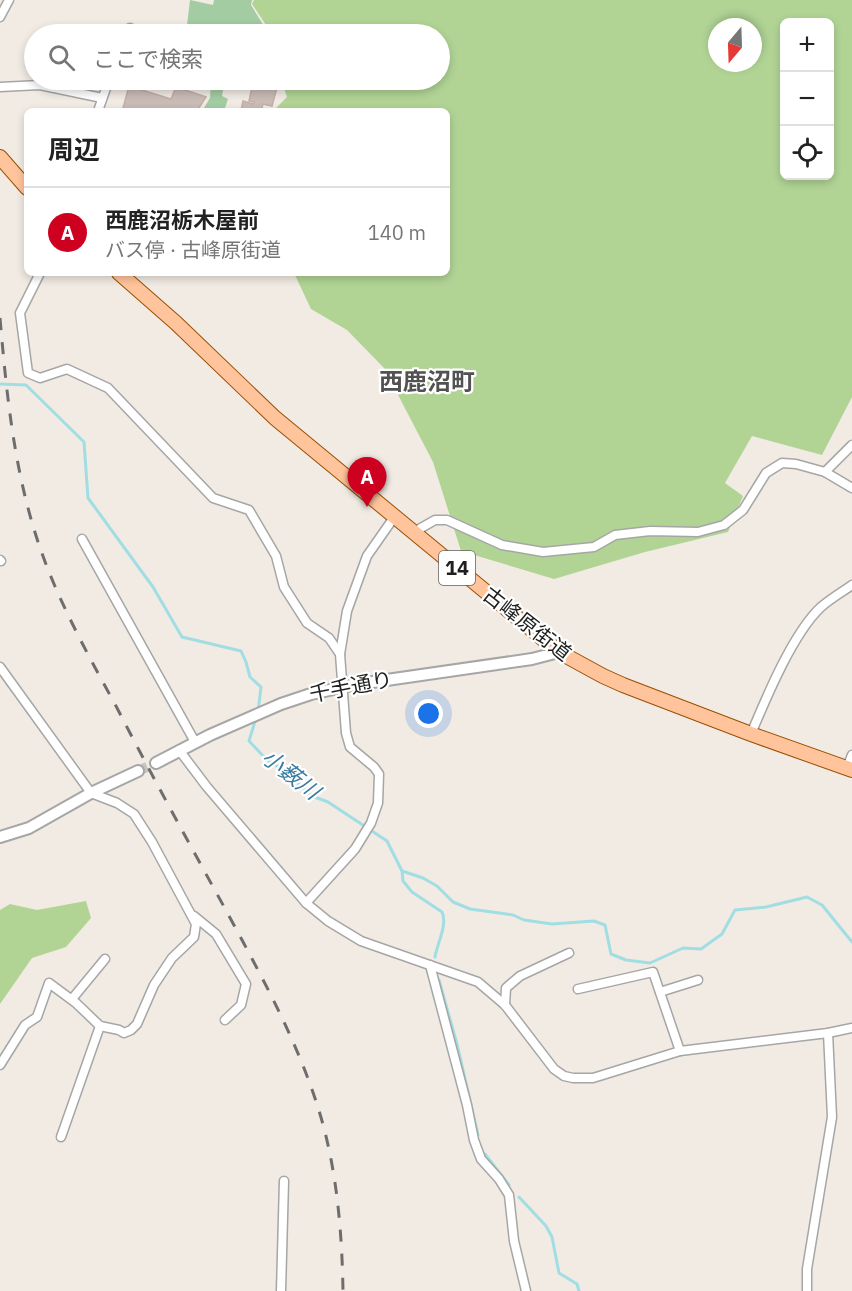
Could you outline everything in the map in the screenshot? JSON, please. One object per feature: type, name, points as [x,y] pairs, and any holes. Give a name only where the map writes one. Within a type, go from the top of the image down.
[{"type":"main road","points":[[0,157],[24,185]]},
{"type":"main road","name":"古峰原街道","points":[[122,276],[176,323],[275,418],[559,652],[603,676],[751,734],[850,764]]},
{"type":"street","points":[[0,17],[9,0]]},
{"type":"street","points":[[0,87],[24,86]]},
{"type":"street","points":[[64,90],[102,98]]},
{"type":"street","points":[[99,108],[105,90]]},
{"type":"street","points":[[38,276],[20,313],[28,373],[40,378],[67,369],[108,388],[213,498],[249,510],[276,556],[284,587],[307,623],[329,638],[340,654]]},
{"type":"street","points":[[825,472],[852,445]]},
{"type":"street","points":[[414,532],[435,520],[447,520],[502,545],[543,552],[594,547],[615,535],[650,531],[698,532],[724,525],[743,510],[766,473],[782,463],[796,464],[825,472],[852,488]]},
{"type":"street","points":[[306,903],[355,849],[371,823],[378,803],[379,774],[350,747],[346,733],[340,654],[347,610],[367,556],[395,516]]},
{"type":"street","points":[[82,539],[195,742]]},
{"type":"street","points":[[751,734],[766,697],[800,635],[821,608],[852,585]]},
{"type":"street","name":"千手通り","points":[[156,763],[195,742],[280,704],[311,694],[559,652]]},
{"type":"street","points":[[0,667],[91,793],[134,814],[152,842],[195,924],[194,937],[172,958],[154,985],[137,1024],[131,1030],[124,1033],[100,1026],[72,999],[49,983],[37,1017],[25,1025],[0,1065]]},
{"type":"street","points":[[179,750],[207,787],[306,903],[328,921],[361,941],[478,982],[505,1005],[554,1069],[564,1076],[593,1078],[680,1051],[852,1028]]},
{"type":"street","points":[[0,837],[29,828],[91,793],[138,771]]},
{"type":"street","points":[[189,912],[216,934],[246,984],[241,1005],[225,1020]]},
{"type":"street","points":[[505,1005],[506,988],[520,976],[569,953]]},
{"type":"street","points":[[72,999],[105,959]]},
{"type":"street","points":[[430,965],[474,1140],[481,1159],[499,1179],[509,1195],[514,1241],[526,1291]]},
{"type":"street","points":[[578,989],[652,972],[680,1051]]},
{"type":"street","points":[[660,992],[698,980]]},
{"type":"street","points":[[61,1137],[100,1026]]},
{"type":"street","points":[[807,1291],[807,1269],[832,1117],[828,1033]]},
{"type":"street","points":[[281,1291],[284,1181]]},
{"type":"green space","points":[[190,0],[213,5],[214,0],[252,0],[251,5],[263,24],[187,24]]},
{"type":"green space","points":[[254,0],[852,0],[852,397],[822,455],[752,436],[725,483],[743,496],[728,532],[645,552],[554,579],[461,551],[433,462],[384,368],[347,330],[311,309],[295,276],[450,276],[450,108],[276,108],[287,97],[285,90],[450,90],[450,24],[265,24],[252,4]]},
{"type":"green space","points":[[210,90],[223,90],[222,96],[228,99],[225,108],[204,108],[210,98]]},
{"type":"green space","points":[[86,901],[91,918],[66,947],[32,958],[0,1004],[0,910],[10,904],[37,910]]},
{"type":"building","points":[[128,90],[142,90],[171,99],[175,90],[185,90],[206,97],[199,108],[123,108]]},
{"type":"building","points":[[251,90],[276,90],[272,106],[263,104],[262,108],[242,108],[243,101],[253,104],[254,102],[249,101]]},
{"type":"waterway","points":[[0,384],[26,385],[84,442],[88,498],[153,587],[182,637],[241,651],[250,677],[261,687],[258,712]]},
{"type":"waterway","name":"小薮川","points":[[256,718],[249,741],[267,760],[282,769],[312,796],[328,802],[387,841],[402,871],[403,881],[412,892],[442,912],[444,922],[435,957]]},
{"type":"waterway","points":[[402,871],[423,878],[437,886],[453,902],[470,909],[513,915],[524,920],[552,924],[594,921],[605,925],[611,954],[626,960],[650,963],[683,948],[701,949],[722,934],[735,910],[766,907],[807,897],[822,905],[852,942]]},
{"type":"waterway","points":[[439,980],[457,1044],[478,1135]]},
{"type":"waterway","points":[[485,1154],[509,1185]]},
{"type":"waterway","points":[[519,1197],[546,1226],[552,1237],[559,1273],[577,1284],[579,1291]]},
{"type":"tunnel","points":[[138,771],[156,763]]},
{"type":"railway","points":[[0,318],[16,454],[41,552],[76,631],[254,963],[302,1062],[320,1114],[331,1157],[340,1224],[343,1291]]},
{"type":"place","name":"西鹿沼栃木屋前","points":[[367,507]]},
{"type":"district","name":"西鹿沼町","points":[[427,382]]}]
